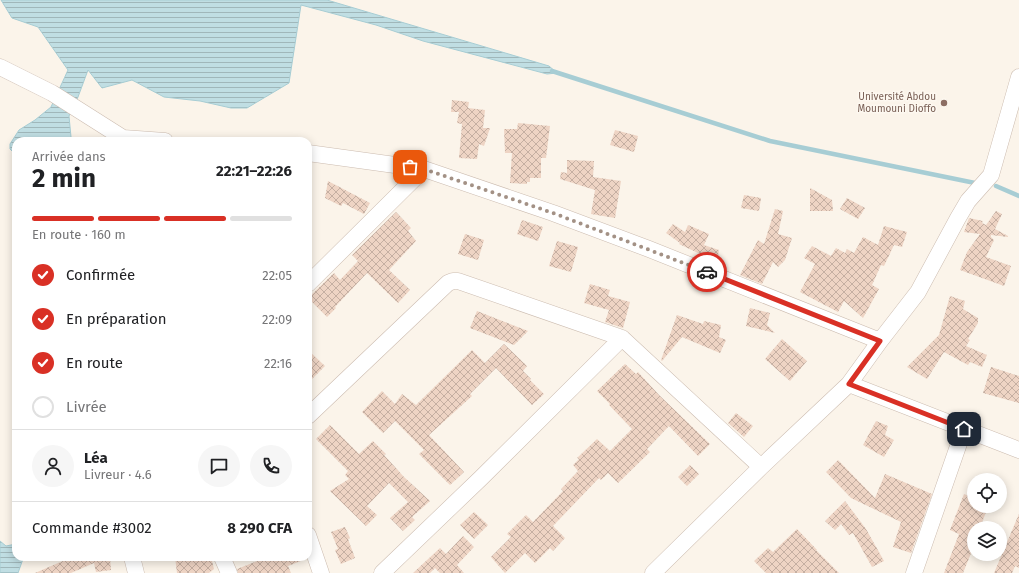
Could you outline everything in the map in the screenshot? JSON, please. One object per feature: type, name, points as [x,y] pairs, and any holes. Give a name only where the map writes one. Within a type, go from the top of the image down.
[{"type":"street","points":[[0,66],[52,92],[120,137]]},
{"type":"street","points":[[653,573],[849,384],[918,292],[968,201],[991,175],[1019,77]]},
{"type":"street","points":[[312,155],[424,169],[553,213],[649,249],[880,341]]},
{"type":"street","points":[[312,280],[424,169]]},
{"type":"street","points":[[312,412],[448,283],[458,281],[622,338],[761,468]]},
{"type":"street","points":[[382,573],[481,478],[622,338]]},
{"type":"street","points":[[849,384],[1019,450]]},
{"type":"street","points":[[914,573],[964,429]]},
{"type":"street","points":[[312,547],[321,573]]},
{"type":"street","points":[[133,561],[136,573]]},
{"type":"street","points":[[224,561],[229,573]]},
{"type":"water","points":[[1,0],[327,0],[549,66],[557,73],[547,74],[423,41],[376,25],[301,5],[289,83],[247,108],[231,108],[200,101],[164,97],[132,80],[102,88],[88,70],[69,116],[71,137],[14,137],[19,130],[35,120],[51,107],[68,70],[38,27],[12,18]]},
{"type":"water","points":[[12,141],[12,151],[10,149]]},
{"type":"water","points":[[0,541],[6,546],[12,545],[12,561],[22,561],[18,573],[0,573]]},
{"type":"building","points":[[452,100],[469,102],[468,108],[485,110],[483,128],[490,128],[484,146],[479,144],[477,159],[459,158],[462,124],[457,123],[459,112],[451,112]]},
{"type":"building","points":[[518,123],[550,126],[546,158],[541,158],[541,178],[530,178],[530,182],[527,182],[527,184],[510,183],[512,153],[505,153],[504,129],[517,129]]},
{"type":"building","points":[[615,130],[638,136],[634,152],[610,145]]},
{"type":"building","points":[[567,160],[594,161],[593,177],[621,181],[615,218],[591,214],[595,190],[560,179],[561,172],[567,173]]},
{"type":"building","points":[[328,181],[370,203],[364,214],[343,203],[341,206],[325,198]]},
{"type":"building","points":[[810,188],[832,200],[833,211],[810,211]]},
{"type":"building","points":[[744,195],[761,198],[759,211],[741,208]]},
{"type":"building","points":[[847,198],[865,208],[858,219],[840,209]]},
{"type":"building","points":[[775,209],[783,211],[778,234],[792,238],[785,260],[778,267],[773,262],[762,284],[740,275],[758,240],[764,244]]},
{"type":"building","points":[[996,211],[1002,214],[995,229],[1008,237],[991,235],[994,240],[986,257],[1011,266],[1004,286],[960,270],[967,252],[980,234],[964,232],[969,218],[983,221],[982,223],[986,225]]},
{"type":"building","points":[[396,212],[411,228],[408,231],[416,241],[389,270],[410,290],[398,303],[367,273],[327,317],[312,302],[312,294],[334,273],[340,280],[358,261],[352,255]]},
{"type":"building","points":[[522,220],[543,227],[538,241],[517,234]]},
{"type":"building","points":[[673,224],[685,232],[688,225],[709,234],[704,245],[719,250],[717,262],[679,244],[680,243],[666,233]]},
{"type":"building","points":[[884,226],[907,232],[902,247],[894,245],[884,266],[881,265],[872,285],[879,289],[863,318],[844,301],[838,312],[800,292],[815,264],[804,258],[812,246],[831,256],[836,248],[845,253],[847,249],[854,253],[863,237],[878,245]]},
{"type":"building","points":[[465,234],[484,240],[478,260],[458,254]]},
{"type":"building","points":[[557,241],[578,247],[571,272],[549,266]]},
{"type":"building","points":[[590,284],[610,290],[608,296],[630,302],[623,328],[605,322],[609,310],[584,303]]},
{"type":"building","points":[[950,296],[965,301],[963,309],[978,318],[978,323],[968,339],[970,340],[966,346],[987,355],[982,367],[970,362],[968,365],[944,352],[927,379],[907,367],[939,335]]},
{"type":"building","points":[[750,308],[770,313],[767,325],[775,333],[746,326]]},
{"type":"building","points":[[477,311],[528,331],[514,345],[470,328]]},
{"type":"building","points":[[677,315],[703,324],[704,321],[721,325],[719,337],[726,340],[720,353],[682,337],[662,361],[661,360]]},
{"type":"building","points":[[782,339],[807,361],[790,381],[765,359]]},
{"type":"building","points":[[504,344],[527,366],[523,371],[544,394],[532,405],[496,368],[470,394],[472,396],[429,435],[464,472],[450,485],[419,454],[424,450],[395,421],[383,433],[362,412],[382,391],[395,404],[402,394],[416,405],[472,350],[485,363]]},
{"type":"building","points":[[312,354],[325,366],[312,379]]},
{"type":"building","points":[[625,364],[636,374],[638,372],[659,395],[710,444],[698,456],[669,426],[647,449],[650,452],[618,483],[608,473],[601,480],[599,478],[553,526],[565,538],[553,551],[550,548],[535,563],[525,553],[505,573],[491,557],[511,537],[507,534],[526,515],[533,522],[563,491],[561,489],[578,471],[573,465],[579,459],[577,458],[597,439],[610,451],[632,429],[597,391]]},
{"type":"building","points":[[991,367],[1019,376],[1019,403],[983,393]]},
{"type":"building","points":[[736,413],[753,426],[744,437],[728,423]]},
{"type":"building","points":[[876,421],[888,426],[885,435],[894,440],[884,457],[863,445]]},
{"type":"building","points":[[330,425],[359,454],[373,441],[386,454],[384,455],[404,477],[430,501],[412,517],[415,520],[403,531],[390,518],[408,502],[389,483],[367,506],[377,515],[366,526],[330,491],[349,479],[345,475],[348,471],[316,439]]},
{"type":"building","points":[[838,460],[875,498],[885,474],[932,494],[911,553],[893,547],[901,522],[851,498],[826,472]]},
{"type":"building","points":[[690,465],[699,474],[687,486],[678,477]]},
{"type":"building","points":[[964,494],[967,495],[967,513],[986,513],[983,521],[967,521],[968,561],[963,573],[944,573],[959,534],[950,530]]},
{"type":"building","points":[[845,501],[866,529],[884,561],[872,567],[853,533],[849,535],[841,524],[835,530],[825,521]]},
{"type":"building","points":[[474,512],[488,525],[474,539],[460,525]]},
{"type":"building","points":[[1019,514],[1019,568],[1015,566],[1012,573],[994,573],[999,561],[1007,561],[1007,542]]},
{"type":"building","points":[[345,527],[350,538],[348,539],[355,558],[341,564],[335,550],[338,549],[331,532]]},
{"type":"building","points":[[797,529],[839,573],[766,573],[754,561],[768,548],[773,552]]},
{"type":"building","points":[[463,536],[474,547],[457,565],[464,573],[440,573],[435,568],[430,573],[413,573],[440,548],[446,554]]},
{"type":"building","points":[[63,561],[110,561],[111,570],[96,572],[94,563],[71,573],[35,573]]},
{"type":"building","points":[[176,561],[212,561],[214,569],[209,573],[177,573]]},
{"type":"building","points":[[257,561],[301,561],[288,566],[291,573],[238,573],[237,569]]},
{"type":"waterway","points":[[552,71],[770,141],[975,183]]},
{"type":"waterway","points":[[996,186],[1019,196]]},
{"type":"way so far","points":[[410,167],[424,169],[553,213],[707,272]]},
{"type":"place","name":"Université Abdou Moumouni Dioffo","points":[[944,103]]},
{"type":"route","points":[[707,272],[880,341],[849,384],[964,429]]}]
